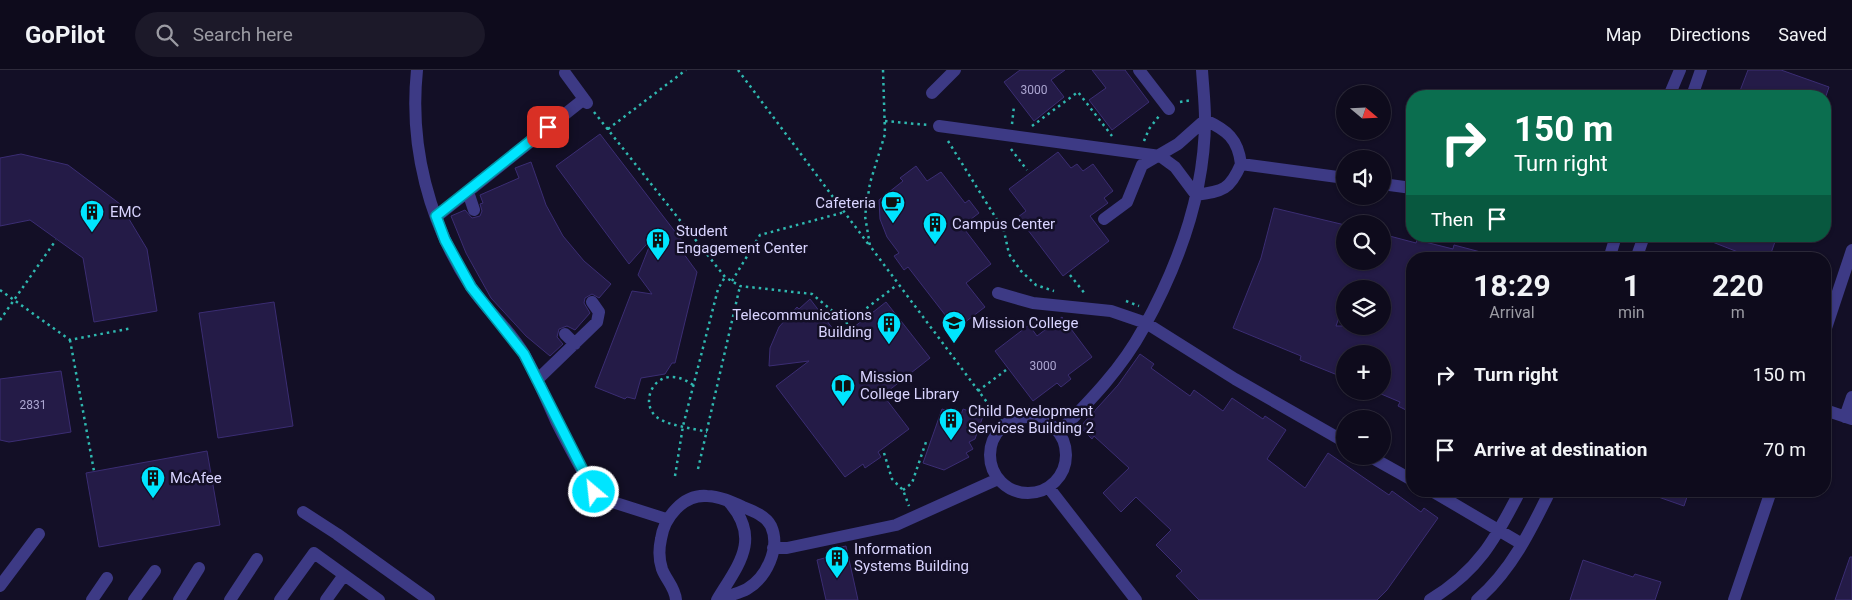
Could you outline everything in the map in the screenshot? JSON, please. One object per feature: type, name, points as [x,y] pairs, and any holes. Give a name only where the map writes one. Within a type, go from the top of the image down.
[{"type":"street","points":[[417,70],[414,100],[415,131],[436,216],[445,240],[471,287],[524,354],[594,492],[600,498],[666,519]]},
{"type":"street","points":[[932,93],[955,70]]},
{"type":"street","points":[[1139,70],[1169,109]]},
{"type":"street","points":[[1059,432],[1116,369],[1149,318],[1173,268],[1188,227],[1196,195],[1205,120],[1202,70]]},
{"type":"street","points":[[1672,90],[1680,70]]},
{"type":"street","points":[[1694,90],[1702,70]]},
{"type":"street","points":[[436,216],[468,192],[504,169],[585,101],[565,73]]},
{"type":"street","points":[[1104,219],[1127,202],[1142,165],[1160,156],[1205,120]]},
{"type":"street","points":[[1196,195],[1216,192],[1233,183],[1241,164],[1232,137],[1219,127],[1205,120]]},
{"type":"street","points":[[939,126],[1000,134],[1015,130],[1160,156],[1175,167],[1196,195]]},
{"type":"street","points":[[1241,164],[1336,177]]},
{"type":"street","points":[[1391,185],[1406,187]]},
{"type":"street","points":[[468,192],[474,210]]},
{"type":"street","points":[[1831,313],[1852,250]]},
{"type":"street","points":[[998,293],[1033,303],[1111,311],[1149,318],[1235,379],[1336,437]]},
{"type":"street","points":[[538,380],[597,322],[599,312],[592,302]]},
{"type":"street","points":[[565,334],[575,344]]},
{"type":"street","points":[[1831,412],[1848,418],[1852,397]]},
{"type":"street","points":[[1039,418],[1059,432],[1065,443],[1066,462],[1058,480],[1049,488],[1027,494],[1016,492],[998,479],[992,469],[990,451],[996,434],[1004,425],[1015,419],[1039,418]]},
{"type":"street","points":[[1385,465],[1406,477]]},
{"type":"street","points":[[773,548],[852,535],[896,525],[998,479]]},
{"type":"street","points":[[1049,488],[1136,600]]},
{"type":"street","points":[[676,600],[671,583],[662,570],[659,555],[666,519],[692,499],[705,495],[727,500],[762,517],[771,526],[773,548],[770,562],[752,586],[737,594],[717,599]]},
{"type":"street","points":[[1442,497],[1522,544]]},
{"type":"street","points":[[1430,600],[1468,574],[1481,558],[1517,497]]},
{"type":"street","points":[[1477,600],[1500,578],[1522,544],[1547,497]]},
{"type":"street","points":[[1734,600],[1769,497]]},
{"type":"street","points":[[717,599],[739,565],[745,543],[746,530],[740,515],[727,500]]},
{"type":"street","points":[[303,512],[429,600]]},
{"type":"street","points":[[0,586],[39,534]]},
{"type":"street","points":[[280,600],[314,553],[376,599]]},
{"type":"street","points":[[230,600],[256,560]]},
{"type":"street","points":[[179,600],[199,568]]},
{"type":"street","points":[[134,600],[155,571]]},
{"type":"street","points":[[326,600],[344,574]]},
{"type":"street","points":[[92,600],[107,578]]},
{"type":"path","points":[[608,129],[686,70]]},
{"type":"path","points":[[738,70],[1004,425]]},
{"type":"path","points":[[870,246],[865,216],[870,183],[885,134],[882,70]]},
{"type":"path","points":[[1014,106],[1015,130],[1078,92],[1124,150]]},
{"type":"path","points":[[585,101],[725,277],[732,282],[740,286],[812,294],[847,322],[898,285]]},
{"type":"path","points":[[885,121],[939,126],[1004,230],[1009,254],[1021,271],[1036,285],[1058,292]]},
{"type":"path","points":[[1000,134],[1027,170]]},
{"type":"path","points":[[732,282],[760,235],[845,212]]},
{"type":"path","points":[[0,320],[56,240]]},
{"type":"path","points":[[1070,275],[1087,296],[1077,295]]},
{"type":"path","points":[[675,476],[683,426],[693,385],[718,288],[725,277]]},
{"type":"path","points":[[698,469],[740,286]]},
{"type":"path","points":[[0,290],[70,340],[94,471]]},
{"type":"path","points":[[1124,301],[1134,302],[1149,318]]},
{"type":"path","points":[[70,340],[132,328]]},
{"type":"path","points":[[978,391],[1006,370]]},
{"type":"path","points":[[693,385],[683,377],[672,375],[660,379],[653,386],[649,398],[651,410],[658,418],[707,432]]},
{"type":"path","points":[[903,490],[912,483],[926,442]]},
{"type":"path","points":[[884,453],[892,479],[903,490],[914,517]]},
{"type":"building","points":[[1020,70],[1065,70],[1051,80],[1064,97],[1034,121],[1004,82]]},
{"type":"building","points":[[1092,70],[1125,70],[1149,102],[1112,130],[1089,100],[1106,88]]},
{"type":"building","points":[[1748,70],[1781,70],[1829,87],[1828,90],[1740,90]]},
{"type":"building","name":"Student Engagement Center","points":[[600,134],[686,246],[681,250],[697,272],[675,363],[672,363],[665,374],[641,378],[635,399],[627,397],[625,399],[595,387],[632,291],[652,294],[638,275],[653,237],[629,264],[556,166]]},
{"type":"building","points":[[1058,152],[1071,168],[1077,164],[1083,171],[1093,164],[1113,191],[1104,198],[1108,203],[1090,216],[1109,241],[1063,276],[1018,217],[1026,211],[1009,189]]},
{"type":"building","name":"EMC","points":[[21,154],[68,165],[120,204],[147,249],[157,311],[94,322],[83,258],[30,220],[0,226],[0,158]]},
{"type":"building","points":[[531,162],[546,205],[563,236],[584,261],[611,284],[599,298],[592,294],[585,298],[584,303],[590,313],[575,330],[567,326],[559,329],[557,337],[563,344],[550,356],[526,336],[491,298],[466,253],[451,216],[465,210],[472,218],[480,216],[482,211],[480,204],[483,203],[480,195],[519,178],[515,168]]},
{"type":"building","name":"Campus Center","points":[[916,166],[927,181],[941,172],[965,203],[969,200],[979,213],[962,226],[991,264],[966,283],[985,307],[956,329],[908,267],[904,270],[894,256],[899,253],[887,237],[880,219],[879,200],[903,181],[900,178]]},
{"type":"building","points":[[1274,208],[1336,223],[1336,270],[1391,270],[1391,236],[1406,240],[1406,242],[1425,242],[1453,249],[1454,245],[1481,252],[1406,252],[1406,410],[1398,406],[1400,402],[1391,398],[1391,345],[1336,345],[1336,374],[1300,360],[1301,356],[1233,328],[1261,258]]},
{"type":"building","points":[[1712,242],[1775,242],[1771,252],[1738,252]]},
{"type":"building","name":"Mission College Library","points":[[810,299],[840,338],[886,302],[930,358],[883,395],[909,429],[878,452],[881,457],[865,468],[863,464],[845,477],[776,386],[809,361],[769,366],[770,348],[779,327],[797,307],[799,309]]},
{"type":"building","points":[[274,302],[293,426],[218,438],[199,313]]},
{"type":"building","points":[[1062,317],[1092,357],[1068,375],[1071,379],[1061,387],[1057,383],[1033,401],[995,351],[1029,325],[1037,336]]},
{"type":"building","points":[[1140,354],[1154,364],[1151,368],[1190,396],[1194,390],[1223,411],[1232,398],[1263,419],[1265,416],[1286,430],[1267,459],[1305,488],[1328,453],[1336,459],[1336,465],[1345,465],[1389,495],[1392,491],[1421,512],[1424,508],[1438,518],[1387,590],[1377,600],[1199,600],[1176,576],[1182,571],[1156,545],[1171,530],[1136,497],[1121,512],[1103,493],[1129,468],[1094,436],[1092,439],[1080,427],[1118,385]]},
{"type":"building","points":[[61,371],[71,432],[9,442],[0,440],[0,379]]},
{"type":"building","name":"Child Development Services Building 2","points":[[942,409],[961,415],[963,409],[983,416],[975,439],[969,442],[973,449],[966,453],[969,457],[944,470],[923,463]]},
{"type":"building","name":"McAfee","points":[[207,451],[220,525],[99,547],[86,473]]},
{"type":"building","points":[[1658,497],[1687,497],[1684,506]]},
{"type":"building","name":"Information Systems Building","points":[[846,546],[858,600],[826,600],[817,560],[832,556],[831,549]]},
{"type":"building","points":[[1850,557],[1852,557],[1852,600],[1835,600]]},
{"type":"building","points":[[1583,560],[1633,577],[1635,574],[1661,582],[1655,600],[1570,600]]},
{"type":"place","name":"Cafeteria","points":[[893,224]]},
{"type":"place","name":"EMC","points":[[92,233]]},
{"type":"place","name":"Campus Center","points":[[935,245]]},
{"type":"place","name":"Student Engagement Center","points":[[658,261]]},
{"type":"place","name":"Mission College","points":[[954,344]]},
{"type":"place","name":"Telecommunications Building","points":[[889,345]]},
{"type":"place","name":"Mission College Library","points":[[843,407]]},
{"type":"place","name":"Child Development Services Building 2","points":[[951,441]]},
{"type":"place","name":"McAfee","points":[[153,499]]},
{"type":"place","name":"Information Systems Building","points":[[837,579]]},
{"type":"route","points":[[548,127],[478,185],[436,216],[445,240],[471,287],[524,354],[594,492]]}]
